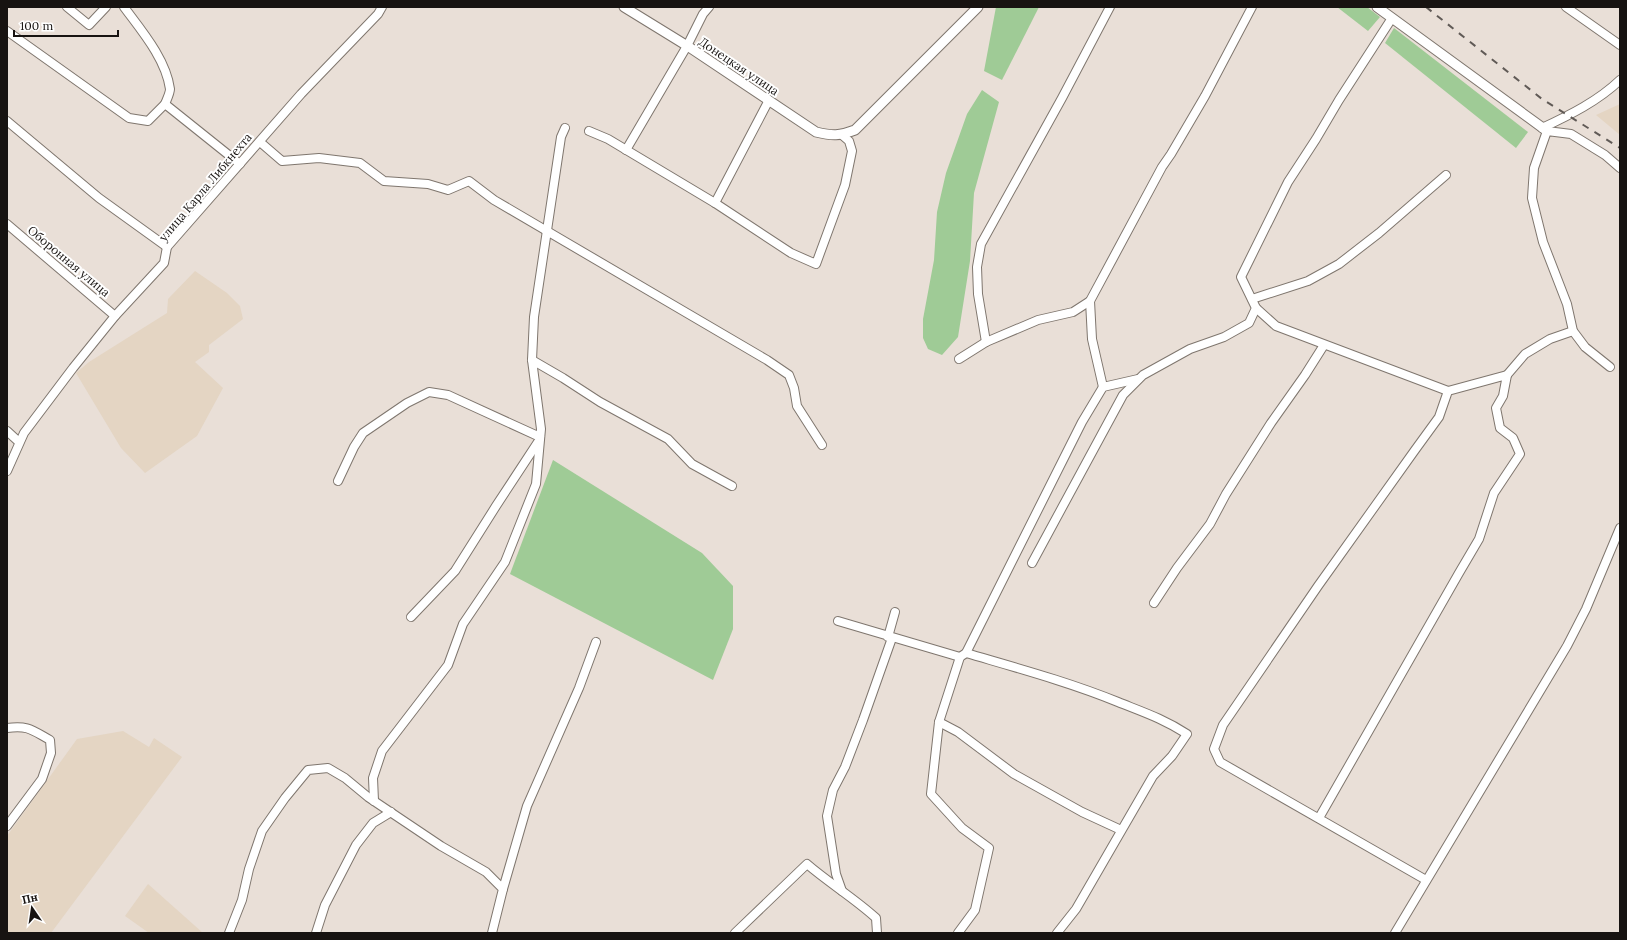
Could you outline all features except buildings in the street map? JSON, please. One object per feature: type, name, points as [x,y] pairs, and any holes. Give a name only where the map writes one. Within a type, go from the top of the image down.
[{"type":"street","points":[[67,7],[90,25],[106,7]]},
{"type":"street","points":[[7,31],[129,118],[148,121],[165,104],[170,90],[163,66],[152,46],[124,7]]},
{"type":"street","name":"улица Карла Либкнехта","points":[[7,471],[19,442],[73,368],[115,316],[164,263],[168,247],[302,94],[378,14],[382,7]]},
{"type":"street","name":"Донецкая улица","points":[[624,7],[687,46],[816,132],[830,136],[842,135]]},
{"type":"street","points":[[626,150],[687,46],[703,14],[709,7]]},
{"type":"street","points":[[589,132],[608,139],[715,203],[791,253],[816,264],[843,193],[848,172],[852,151],[849,141],[842,135],[855,130],[978,7]]},
{"type":"street","points":[[986,342],[978,294],[977,267],[981,244],[1062,98],[1110,7]]},
{"type":"street","points":[[959,359],[986,342],[1038,320],[1073,312],[1090,301],[1162,167],[1205,96],[1252,7]]},
{"type":"street","points":[[1377,7],[1544,130],[1571,134],[1605,155],[1620,168]]},
{"type":"street","points":[[1566,7],[1620,45]]},
{"type":"street","points":[[1392,18],[1338,100],[1316,139],[1288,182],[1241,277],[1256,308],[1276,326],[1448,391],[1507,375]]},
{"type":"street","points":[[1610,367],[1585,347],[1573,331],[1567,304],[1543,242],[1532,198],[1534,168],[1544,130],[1608,92],[1620,80]]},
{"type":"street","points":[[715,203],[769,100]]},
{"type":"street","points":[[165,104],[240,164]]},
{"type":"street","points":[[7,121],[99,198],[168,247]]},
{"type":"street","points":[[374,801],[372,778],[382,751],[448,665],[462,624],[505,562],[536,484],[540,429],[532,360],[534,317],[561,137],[565,128]]},
{"type":"street","points":[[260,142],[282,161],[319,158],[360,163],[384,181],[428,184],[448,190],[469,181],[494,200],[768,360],[790,375],[797,406],[822,445]]},
{"type":"street","points":[[1252,299],[1308,281],[1339,264],[1379,234],[1446,175]]},
{"type":"street","name":"Оборонная улица","points":[[7,224],[115,316]]},
{"type":"street","points":[[1090,301],[1092,339],[1103,388]]},
{"type":"street","points":[[1032,563],[1123,395],[1143,375],[1190,350],[1224,337],[1249,323],[1256,308]]},
{"type":"street","points":[[1319,818],[1458,573],[1480,539],[1494,494],[1520,454],[1513,438],[1500,428],[1496,408],[1503,396],[1507,375],[1525,354],[1550,338],[1573,331]]},
{"type":"street","points":[[1154,603],[1177,568],[1210,524],[1226,494],[1267,429],[1324,345]]},
{"type":"street","points":[[532,360],[600,402],[668,439],[692,464],[732,486]]},
{"type":"street","points":[[958,933],[975,910],[990,848],[962,828],[931,794],[939,722],[963,655],[1082,422],[1103,388],[1139,379]]},
{"type":"street","points":[[1426,880],[1220,762],[1214,749],[1223,725],[1318,586],[1414,450],[1439,418],[1448,391]]},
{"type":"street","points":[[338,481],[354,446],[363,433],[407,403],[429,392],[448,395],[540,439]]},
{"type":"street","points":[[7,431],[19,442]]},
{"type":"street","points":[[411,617],[455,571],[540,439]]},
{"type":"street","points":[[1394,933],[1567,646],[1586,609],[1620,528]]},
{"type":"street","points":[[842,891],[836,874],[827,816],[833,790],[845,767],[863,720],[890,637],[895,612]]},
{"type":"street","points":[[838,621],[890,637],[1025,670],[1100,694],[1165,720],[1187,734],[1172,756],[1153,776],[1076,909],[1057,933]]},
{"type":"street","points":[[492,933],[527,806],[579,688],[596,642]]},
{"type":"street","points":[[939,722],[958,732],[1014,774],[1082,812],[1121,830]]},
{"type":"street","points":[[7,728],[21,726],[50,740],[51,753],[42,779],[7,826]]},
{"type":"street","points":[[229,933],[242,900],[249,869],[262,831],[285,798],[308,770],[328,768],[345,778],[374,801],[441,846],[486,872],[503,889]]},
{"type":"street","points":[[316,933],[325,905],[356,845],[373,822],[391,812]]},
{"type":"street","points":[[736,933],[807,864],[876,918],[877,933]]},
{"type":"shaded area","points":[[1620,104],[1620,135],[1596,115]]},
{"type":"shaded area","points":[[195,271],[227,293],[240,306],[243,319],[209,345],[209,352],[195,362],[223,388],[197,436],[145,473],[121,448],[76,373],[89,362],[167,313],[168,299]]},
{"type":"shaded area","points":[[123,731],[149,747],[154,738],[182,757],[51,933],[7,933],[7,836],[77,739]]},
{"type":"shaded area","points":[[148,884],[203,933],[149,933],[125,916]]},
{"type":"green space","points":[[996,7],[1039,7],[1002,80],[984,71]]},
{"type":"green space","points":[[1337,7],[1367,7],[1380,17],[1368,31]]},
{"type":"green space","points":[[1394,28],[1528,132],[1516,148],[1385,43]]},
{"type":"green space","points":[[982,90],[999,102],[974,193],[970,261],[958,337],[942,355],[928,349],[923,338],[923,319],[934,260],[937,212],[946,173],[967,114]]},
{"type":"green space","points":[[553,460],[702,553],[733,586],[733,629],[713,680],[510,574]]},
{"type":"railway","points":[[1426,7],[1542,99],[1620,148]]}]
